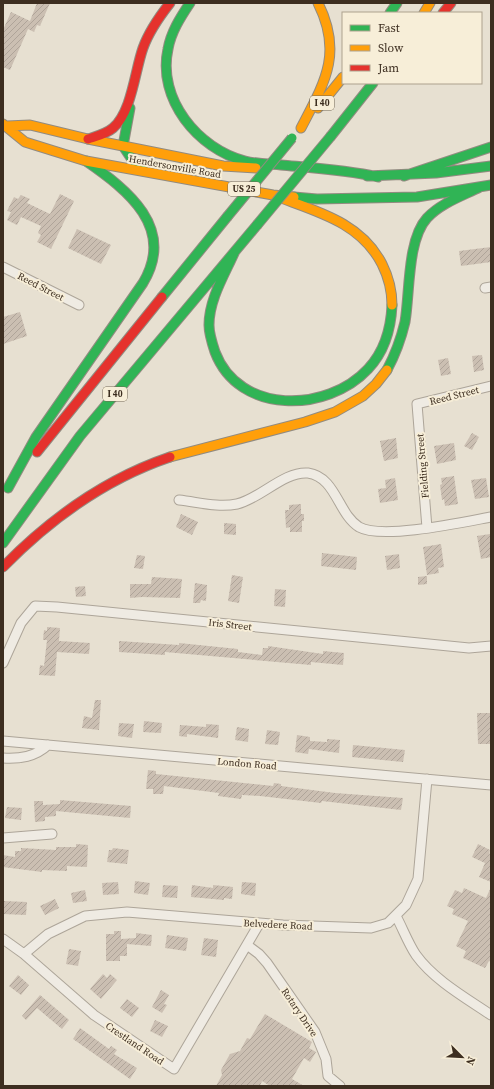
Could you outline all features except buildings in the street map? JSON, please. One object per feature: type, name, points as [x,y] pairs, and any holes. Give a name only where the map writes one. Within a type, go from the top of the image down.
[{"type":"main road","points":[[88,139],[104,134],[116,126],[123,114],[143,47],[155,23],[170,3]]},
{"type":"main road","points":[[190,3],[182,13],[172,32],[167,54],[167,76],[172,98],[182,119],[200,138],[228,156],[245,161],[359,173],[378,177]]},
{"type":"main road","points":[[301,128],[316,100],[331,62],[333,45],[330,27],[318,3]]},
{"type":"main road","points":[[391,12],[397,3]]},
{"type":"main road","points":[[425,12],[430,3]]},
{"type":"main road","points":[[444,12],[451,3]]},
{"type":"main road","points":[[134,78],[123,146],[131,158],[144,171]]},
{"type":"main road","name":"I 40","points":[[5,492],[227,216],[342,78]]},
{"type":"main road","name":"I 40","points":[[3,543],[80,436],[331,136],[372,84]]},
{"type":"main road","points":[[360,100],[378,84]]},
{"type":"main road","name":"Hendersonville Road","points":[[4,128],[30,125],[88,139],[223,166],[378,177],[404,176],[491,166]]},
{"type":"main road","name":"Hendersonville Road","points":[[4,128],[26,142],[86,161],[273,195],[317,200],[382,199],[417,197],[491,185]]},
{"type":"main road","points":[[404,176],[491,147]]},
{"type":"main road","points":[[5,492],[36,436],[143,283],[152,267],[155,250],[151,229],[143,211],[130,193],[111,177],[86,161]]},
{"type":"main road","points":[[3,567],[28,541],[59,515],[83,498],[113,481],[146,466],[182,453],[316,419],[349,405],[364,396],[375,386],[387,370],[401,339],[406,317],[415,243],[426,219],[439,208],[480,187]]},
{"type":"main road","points":[[235,251],[211,309],[209,326],[212,344],[220,364],[230,377],[247,390],[264,398],[284,402],[306,402],[326,398],[345,389],[361,378],[375,362],[385,344],[391,325],[393,307],[391,289],[387,273],[379,256],[366,240],[351,228],[333,218],[273,195]]},
{"type":"street","name":"Reed Street","points":[[3,267],[79,305]]},
{"type":"street","name":"Reed Street","points":[[417,404],[491,386]]},
{"type":"street","name":"Fielding Street","points":[[417,404],[427,528]]},
{"type":"street","points":[[179,500],[221,506],[238,504],[298,473],[310,474],[327,483],[351,521],[371,532],[427,528],[491,516]]},
{"type":"street","name":"Iris Street","points":[[3,662],[21,623],[35,606],[469,648],[491,646]]},
{"type":"street","name":"London Road","points":[[3,741],[491,785]]},
{"type":"street","points":[[3,758],[18,759],[26,757],[40,753],[48,746]]},
{"type":"street","name":"Belvedere Road","points":[[24,954],[48,934],[85,916],[127,912],[259,924],[371,928],[388,923],[406,905],[418,879],[427,779]]},
{"type":"street","points":[[3,838],[52,834]]},
{"type":"street","points":[[396,916],[417,955],[431,970],[453,989],[491,1015]]},
{"type":"street","name":"Crestland Road","points":[[3,939],[24,954],[94,1015],[174,1069],[259,924]]},
{"type":"street","name":"Rotary Drive","points":[[247,945],[259,954],[267,964],[315,1032],[322,1046],[328,1076],[340,1086]]},
{"type":"traffic: fast","points":[[190,3],[179,20],[171,37],[166,68],[169,86],[175,103],[185,119],[197,133],[228,155],[245,161],[342,171],[378,177]]},
{"type":"traffic: fast","points":[[391,12],[397,3]]},
{"type":"traffic: fast","points":[[331,136],[372,84]]},
{"type":"traffic: fast","points":[[130,108],[123,146],[131,158],[144,171]]},
{"type":"traffic: fast","points":[[257,225],[331,136]]},
{"type":"traffic: fast","points":[[227,217],[292,138]]},
{"type":"traffic: fast","points":[[404,176],[491,147]]},
{"type":"traffic: fast","points":[[8,488],[36,437],[143,283],[152,263],[154,245],[151,228],[143,212],[117,185],[86,161]]},
{"type":"traffic: fast","points":[[367,176],[436,173],[491,166]]},
{"type":"traffic: fast","points":[[294,197],[317,199],[417,197],[491,185]]},
{"type":"traffic: fast","points":[[387,370],[402,335],[407,310],[410,267],[416,239],[421,228],[427,218],[439,208],[480,187]]},
{"type":"traffic: fast","points":[[162,297],[227,217]]},
{"type":"traffic: fast","points":[[3,543],[80,436],[257,225]]},
{"type":"traffic: fast","points":[[235,251],[218,287],[212,306],[209,325],[210,335],[215,352],[227,373],[243,387],[263,397],[285,401],[308,400],[330,394],[351,383],[368,369],[379,355],[386,339],[392,305]]},
{"type":"traffic: slow","points":[[301,128],[324,81],[328,67],[330,52],[329,37],[318,3]]},
{"type":"traffic: slow","points":[[425,12],[430,3]]},
{"type":"traffic: slow","points":[[318,108],[342,78]]},
{"type":"traffic: slow","points":[[3,124],[25,142],[86,161],[273,195],[294,197]]},
{"type":"traffic: slow","points":[[7,126],[30,125],[88,139],[223,166],[256,168]]},
{"type":"traffic: slow","points":[[273,195],[335,219],[349,227],[361,237],[373,249],[382,264],[388,279],[392,305]]},
{"type":"traffic: slow","points":[[170,457],[305,422],[335,412],[363,396],[376,384],[387,370]]},
{"type":"traffic: jam","points":[[88,139],[101,135],[113,128],[125,112],[145,42],[155,24],[170,3]]},
{"type":"traffic: jam","points":[[444,12],[451,3]]},
{"type":"traffic: jam","points":[[37,452],[162,297]]},
{"type":"traffic: jam","points":[[3,567],[40,532],[80,502],[123,477],[170,457]]}]
